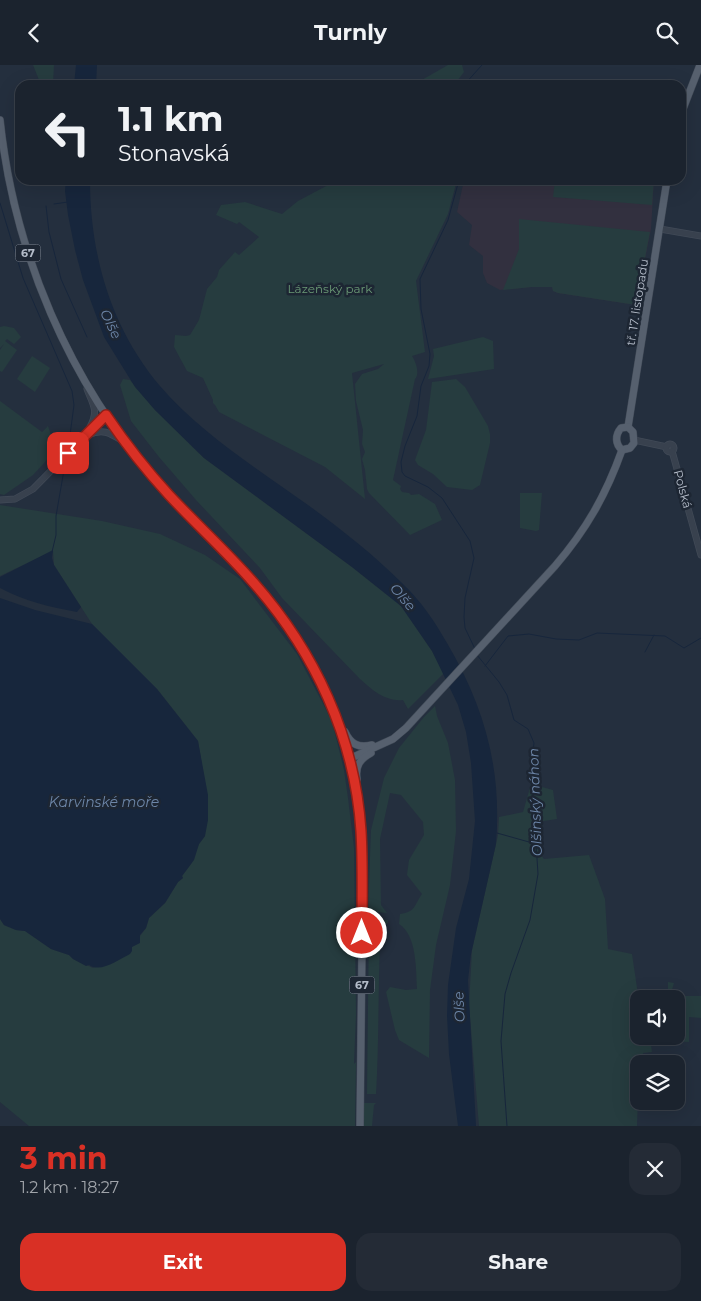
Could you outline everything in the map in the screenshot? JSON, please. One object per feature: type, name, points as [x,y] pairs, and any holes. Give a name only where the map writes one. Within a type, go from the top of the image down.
[{"type":"main road","points":[[686,101],[700,65]]},
{"type":"main road","name":"67","points":[[0,120],[11,189],[28,252],[53,319],[83,378],[125,442],[158,483],[240,567],[274,607],[310,662],[334,711],[349,759],[361,830],[360,1126]]},
{"type":"main road","name":"tř. 17. listopadu","points":[[628,427],[666,185]]},
{"type":"main road","points":[[628,427],[633,432],[634,440],[630,449],[622,450],[618,445],[617,435],[622,428],[628,427]]},
{"type":"main road","points":[[357,799],[359,789],[356,773],[360,762],[401,733],[555,567],[574,543],[604,495],[622,450]]},
{"type":"main road","points":[[334,711],[342,723],[348,739],[353,743],[361,747],[385,743]]},
{"type":"main road","points":[[349,759],[385,743]]},
{"type":"street","points":[[660,229],[701,236]]},
{"type":"street","points":[[78,443],[91,427],[96,414],[83,378]]},
{"type":"street","points":[[0,500],[12,500],[30,492],[106,415]]},
{"type":"street","points":[[78,443],[97,431],[104,431],[125,442]]},
{"type":"street","name":"Polská","points":[[634,440],[667,447],[668,451],[672,451],[701,555]]},
{"type":"shaded area","points":[[463,185],[654,185],[651,229],[636,305],[558,293],[553,291],[552,287],[500,290],[487,283],[483,273],[483,256],[469,245],[472,225],[457,212]]},
{"type":"green space","points":[[33,65],[54,65],[53,80],[39,80]]},
{"type":"green space","points":[[448,65],[462,65],[464,72],[458,80],[422,80]]},
{"type":"green space","name":"Lázeňský park","points":[[328,185],[456,185],[448,214],[416,281],[425,352],[412,356],[417,374],[393,480],[401,486],[402,492],[411,495],[419,494],[435,504],[442,520],[410,535],[369,493],[362,459],[365,452],[362,444],[363,430],[356,401],[355,384],[362,374],[378,369],[384,364],[352,373],[365,499],[325,467],[219,412],[213,403],[203,378],[187,371],[174,347],[175,335],[190,335],[199,320],[207,289],[217,277],[219,270],[235,252],[239,255],[259,237],[239,222],[237,224],[216,215],[221,205],[245,202],[282,214],[298,201]]},
{"type":"green space","points":[[554,185],[654,185],[652,205],[553,197]]},
{"type":"green space","points":[[519,219],[650,232],[636,305],[558,293],[553,291],[552,287],[503,290],[519,249]]},
{"type":"green space","points":[[0,327],[14,328],[21,337],[14,344],[7,339],[5,341],[17,350],[2,372],[0,371],[0,350],[4,344],[0,348]]},
{"type":"green space","points":[[483,337],[493,341],[494,369],[428,379],[434,356],[433,349]]},
{"type":"green space","points":[[32,356],[50,368],[35,392],[17,379]]},
{"type":"green space","points":[[123,379],[130,380],[155,410],[204,458],[352,567],[401,606],[432,651],[444,673],[408,709],[403,700],[385,697],[374,691],[360,679],[282,598],[260,568],[196,500],[131,421],[120,385]]},
{"type":"green space","points":[[456,379],[465,387],[488,426],[490,434],[490,443],[480,485],[472,490],[447,487],[433,474],[418,465],[415,460],[426,430],[432,382]]},
{"type":"green space","points":[[0,401],[42,432],[48,426],[56,450],[33,475],[4,495],[0,494]]},
{"type":"green space","points":[[520,493],[542,493],[539,530],[520,528]]},
{"type":"green space","points":[[0,505],[102,521],[160,534],[205,555],[240,579],[297,654],[332,721],[344,770],[348,798],[354,848],[355,1126],[29,1126],[0,1102],[0,919],[4,925],[16,930],[25,931],[51,949],[69,955],[73,959],[93,968],[132,947],[146,928],[149,918],[165,903],[178,882],[183,878],[182,876],[191,864],[199,844],[205,836],[204,778],[198,741],[157,689],[92,624],[54,565],[53,551],[0,576]]},
{"type":"green space","points":[[435,706],[448,743],[455,780],[456,831],[450,885],[436,945],[430,990],[429,1058],[399,1040],[386,992],[390,987],[406,990],[417,989],[416,963],[412,944],[405,929],[399,924],[400,914],[412,910],[422,894],[407,875],[409,860],[424,835],[423,822],[401,795],[390,793],[380,839],[381,905],[387,913],[368,911],[371,830],[384,778],[399,748]]},
{"type":"green space","points":[[531,784],[553,790],[557,819],[537,822],[539,853],[544,859],[589,855],[605,899],[608,949],[632,954],[637,990],[630,990],[630,1045],[651,1045],[652,1052],[643,1053],[643,1055],[630,1055],[630,1110],[638,1110],[637,1126],[479,1126],[469,1005],[472,950],[498,835],[499,817],[523,812]]},
{"type":"green space","points":[[369,918],[388,920],[381,934],[380,945],[376,1094],[367,1094]]},
{"type":"green space","points":[[668,982],[674,983],[672,990],[663,990],[668,989]]},
{"type":"green space","points":[[685,996],[701,996],[701,1018],[689,1017],[689,1042],[685,1042]]},
{"type":"green space","points":[[364,1103],[376,1103],[374,1105],[372,1126],[364,1126]]},
{"type":"water","points":[[76,65],[97,65],[96,80],[74,80]]},
{"type":"water","name":"Olše","points":[[66,185],[90,185],[94,236],[99,263],[116,315],[128,340],[160,386],[211,435],[345,533],[403,584],[438,627],[472,691],[481,715],[493,765],[497,816],[496,844],[471,954],[468,980],[476,1126],[458,1126],[449,1054],[447,1016],[448,985],[456,928],[469,879],[475,821],[471,763],[466,732],[458,705],[432,651],[401,606],[352,567],[204,458],[155,410],[135,387],[104,337],[83,280],[75,250]]},
{"type":"water","points":[[53,550],[52,558],[54,565],[81,607],[77,612],[37,603],[18,597],[0,588],[0,577]]},
{"type":"water","name":"Karvinské moře","points":[[0,598],[35,610],[92,624],[157,689],[198,741],[208,795],[208,820],[205,836],[199,844],[194,860],[182,876],[183,878],[178,882],[165,903],[149,918],[146,928],[140,935],[140,943],[132,947],[130,954],[104,967],[86,966],[69,955],[51,949],[25,931],[16,930],[4,925],[0,919]]},
{"type":"waterway","name":"Olšinský náhon","points":[[468,80],[482,65]]},
{"type":"waterway","name":"Olšinský náhon","points":[[458,185],[448,220],[420,279],[421,309],[430,354],[429,366],[421,386],[417,416],[401,462],[402,472],[405,476],[428,487],[442,498],[470,541],[474,558],[465,598],[464,617],[465,628],[475,649]]},
{"type":"waterway","points":[[54,204],[68,202]]},
{"type":"waterway","points":[[0,203],[23,278],[72,391],[74,405],[70,435]]},
{"type":"waterway","points":[[46,206],[49,232],[61,279],[87,337]]},
{"type":"waterway","points":[[52,552],[64,470]]},
{"type":"waterway","points":[[485,666],[508,636],[529,634],[556,639],[579,640],[597,633],[665,636],[684,648],[701,638]]},
{"type":"waterway","points":[[645,652],[654,635]]},
{"type":"waterway","name":"Olšinský náhon","points":[[477,655],[507,695],[514,720],[528,729],[534,743],[531,765],[538,874],[530,920],[505,994],[501,1041],[507,1126]]},
{"type":"waterway","points":[[497,833],[536,844]]},
{"type":"route","points":[[68,453],[106,415],[158,483],[260,590],[283,619],[300,645],[332,704],[353,773],[361,830],[362,933]]}]
